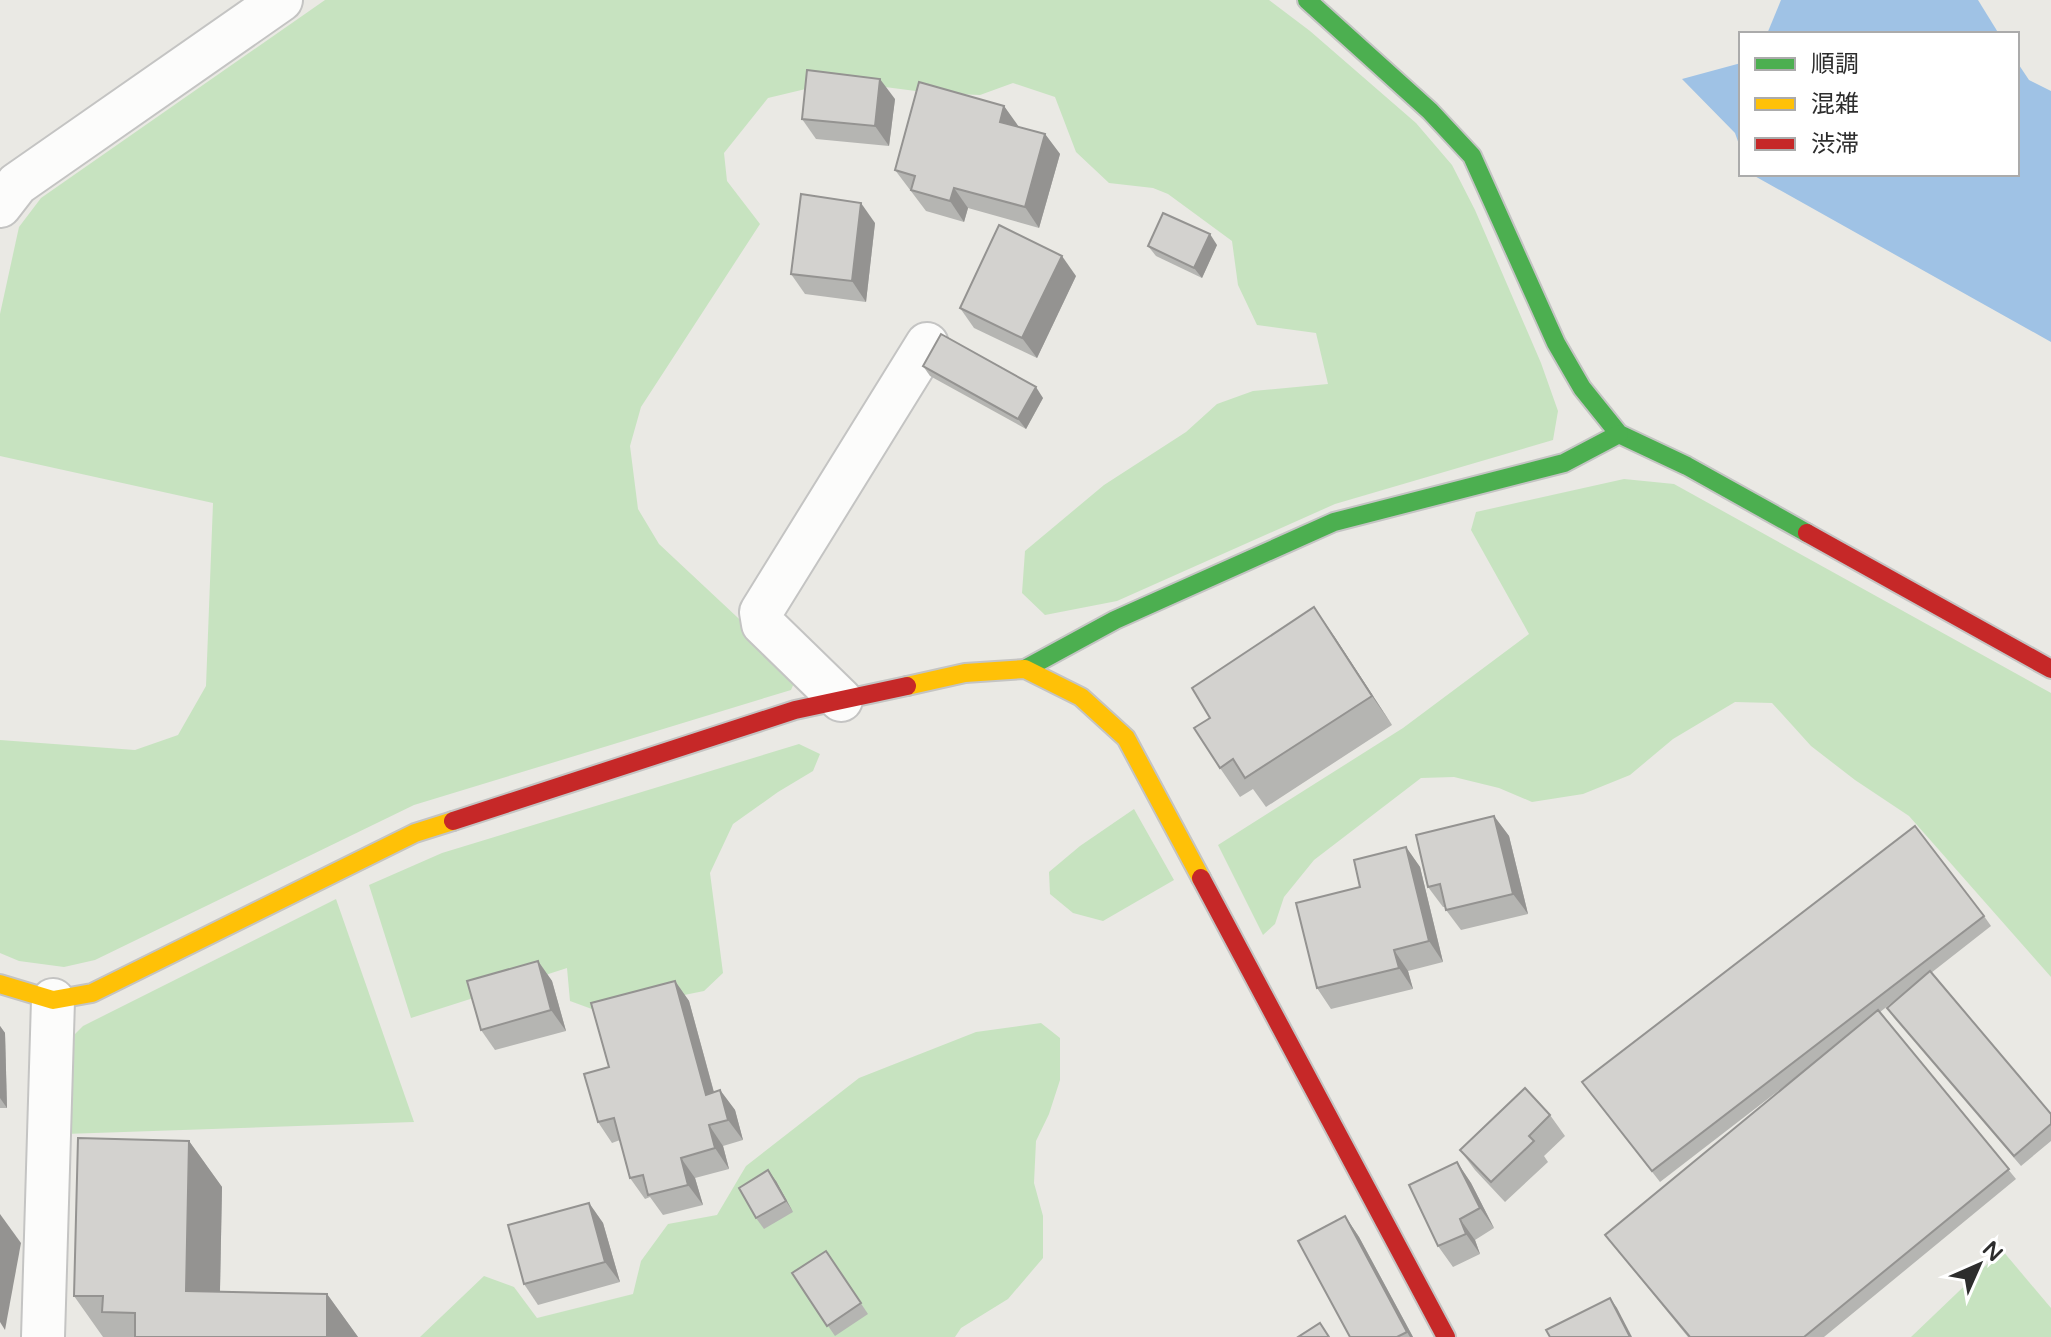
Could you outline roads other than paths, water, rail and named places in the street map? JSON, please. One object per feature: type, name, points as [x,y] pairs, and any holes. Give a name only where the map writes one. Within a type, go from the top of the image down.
[{"type":"street","points":[[0,206],[17,184],[281,0]]},
{"type":"street","points":[[1323,4],[1472,156],[1556,343],[1582,388],[1619,434],[1687,466],[2051,669]]},
{"type":"street","points":[[841,700],[763,624],[761,612],[927,344]]},
{"type":"street","points":[[0,984],[53,1000],[92,993],[415,833],[795,710],[965,673],[1025,669],[1115,620],[1334,522],[1564,463],[1619,434]]},
{"type":"street","points":[[1025,669],[1081,697],[1126,738],[1446,1337]]},
{"type":"street","points":[[43,1337],[53,1000]]},
{"type":"water","points":[[1781,0],[1978,0],[1998,32],[1768,32]]},
{"type":"water","points":[[1739,64],[1739,144],[1735,133],[1682,79]]},
{"type":"water","points":[[2019,65],[2029,80],[2051,91],[2051,342],[1755,176],[2019,176]]}]
